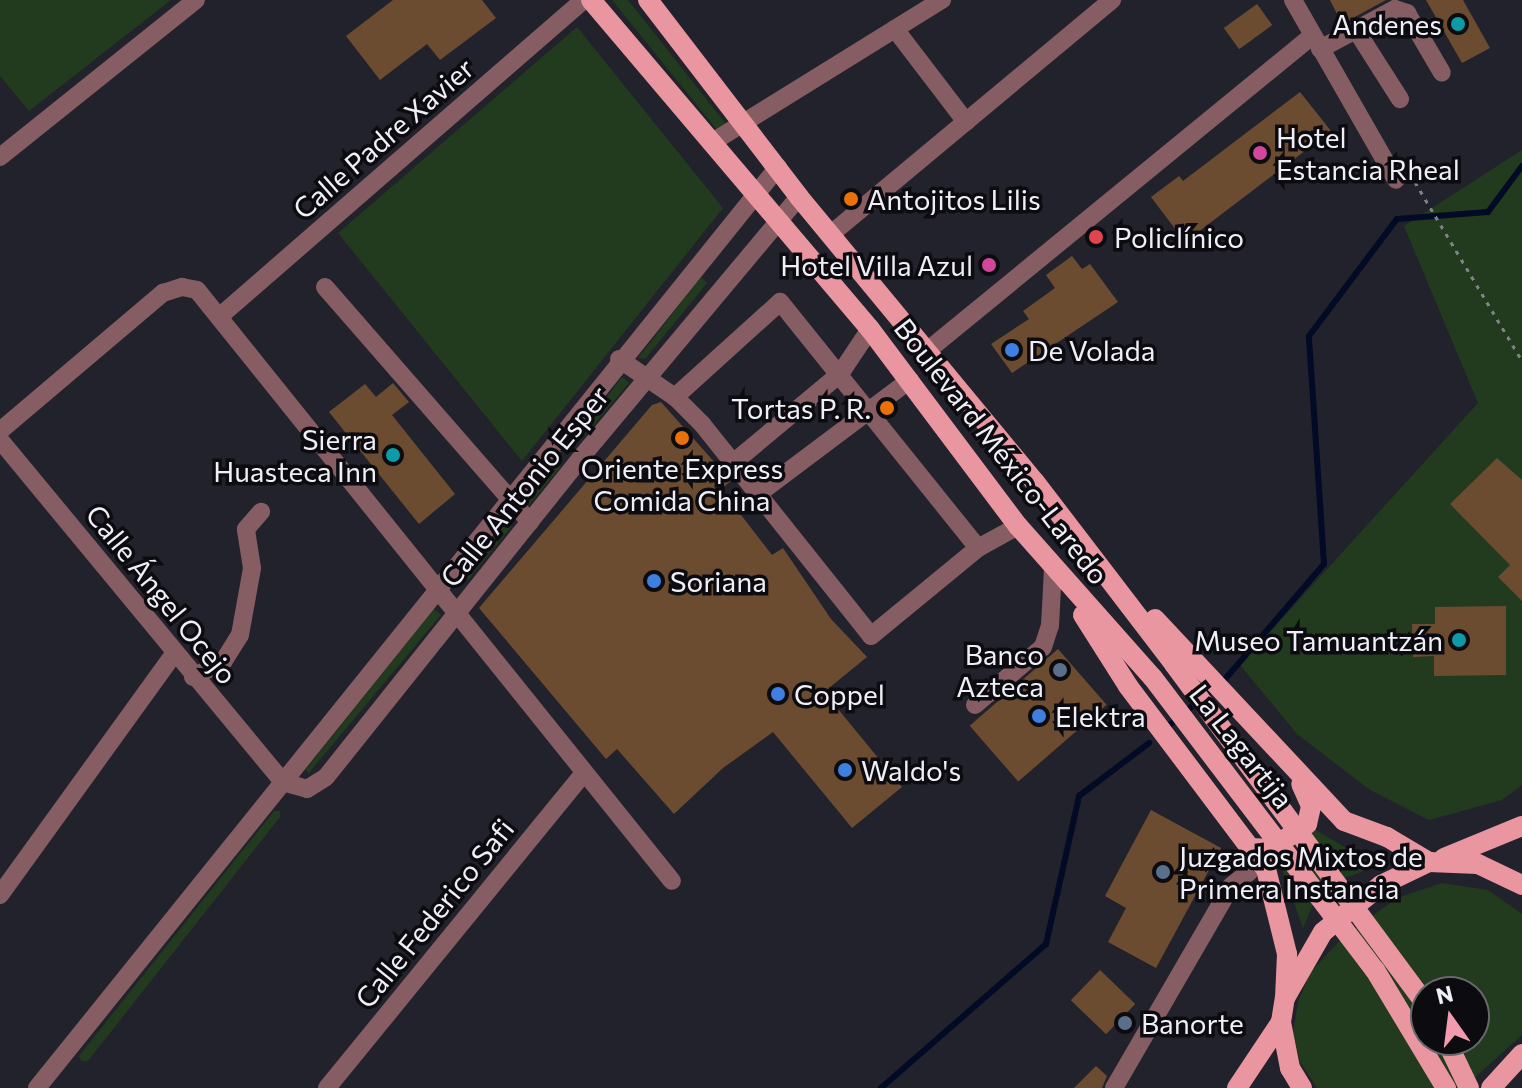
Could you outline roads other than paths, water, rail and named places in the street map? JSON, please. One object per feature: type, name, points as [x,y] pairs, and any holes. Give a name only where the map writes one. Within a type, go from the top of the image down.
[{"type":"main road","name":"Boulevard México-Laredo","points":[[591,0],[870,329],[1018,526],[1153,678]]},
{"type":"main road","name":"Boulevard México-Laredo","points":[[650,1],[799,197],[1035,482],[1174,664]]},
{"type":"main road","points":[[1035,482],[1299,779],[1344,821],[1387,837],[1434,861],[1478,864],[1522,885]]},
{"type":"main road","points":[[1053,568],[1128,686],[1266,869],[1278,905],[1287,954],[1281,1022],[1290,1068],[1302,1088]]},
{"type":"main road","name":"La Lagartija","points":[[1174,664],[1410,982]]},
{"type":"main road","name":"La Lagartija","points":[[1153,678],[1375,970],[1446,1088]]},
{"type":"main road","points":[[1250,848],[1271,849],[1307,824],[1311,806],[1299,779]]},
{"type":"main road","points":[[1285,998],[1323,932],[1381,885],[1522,826]]},
{"type":"main road","points":[[1237,1088],[1281,1022]]},
{"type":"main road","points":[[1491,1088],[1522,1054]]},
{"type":"main road","points":[[1454,1056],[1469,1088]]},
{"type":"street","points":[[0,157],[196,0]]},
{"type":"street","name":"Calle Padre Xavier","points":[[219,317],[584,0]]},
{"type":"street","points":[[711,143],[742,120],[942,0]]},
{"type":"street","points":[[831,234],[1102,3]]},
{"type":"street","points":[[1296,5],[1396,180]]},
{"type":"street","points":[[927,351],[1316,42],[1356,30],[1395,9],[1407,13],[1442,73]]},
{"type":"street","points":[[895,29],[966,122]]},
{"type":"street","points":[[1356,30],[1400,99]]},
{"type":"street","name":"Calle Antonio Esper","points":[[37,1088],[435,587],[510,500],[619,359],[778,167]]},
{"type":"street","name":"Calle Antonio Esper","points":[[283,782],[307,789],[326,777],[583,455],[799,197]]},
{"type":"street","points":[[0,431],[163,293],[182,287],[197,290],[672,881]]},
{"type":"street","points":[[325,287],[530,522]]},
{"type":"street","points":[[675,397],[780,302],[978,548]]},
{"type":"street","points":[[733,463],[840,374],[870,329]]},
{"type":"street","points":[[619,359],[675,397],[733,463],[871,636],[978,548],[1018,526]]},
{"type":"street","points":[[758,494],[868,408],[910,380]]},
{"type":"street","points":[[560,436],[583,455]]},
{"type":"street","name":"Calle Ángel Ocejo","points":[[0,440],[173,655],[283,782]]},
{"type":"street","points":[[193,677],[223,662],[240,635],[252,568],[246,529],[261,512]]},
{"type":"street","points":[[975,705],[1043,647],[1050,626],[1053,568]]},
{"type":"street","points":[[0,895],[173,655]]},
{"type":"street","name":"Calle Federico Safi","points":[[327,1088],[584,773]]},
{"type":"street","points":[[1114,1088],[1231,886],[1249,872],[1250,848]]},
{"type":"waterway","points":[[1226,678],[1324,564],[1309,336],[1397,219],[1488,212],[1522,166]]},
{"type":"waterway","points":[[1166,728],[1209,692]]},
{"type":"waterway","points":[[881,1088],[1046,944],[1079,796],[1149,743]]},
{"type":"place","name":"Andenes","points":[[1458,24]]},
{"type":"place","name":"Hotel Estancia Rheal","points":[[1260,153]]},
{"type":"place","name":"Antojitos Lilis","points":[[851,199]]},
{"type":"place","name":"Policlínico","points":[[1096,237]]},
{"type":"place","name":"Hotel Villa Azul","points":[[989,265]]},
{"type":"place","name":"De Volada","points":[[1012,350]]},
{"type":"place","name":"Tortas P. R.","points":[[887,408]]},
{"type":"place","name":"Oriente Express Comida China","points":[[682,438]]},
{"type":"place","name":"Sierra Huasteca Inn","points":[[393,455]]},
{"type":"place","name":"Soriana","points":[[654,581]]},
{"type":"place","name":"Museo Tamuantzán","points":[[1459,640]]},
{"type":"place","name":"Banco Azteca","points":[[1060,670]]},
{"type":"place","name":"Coppel","points":[[778,694]]},
{"type":"place","name":"Elektra","points":[[1039,716]]},
{"type":"place","name":"Waldo's","points":[[845,770]]},
{"type":"place","name":"Juzgados Mixtos de Primera Instancia","points":[[1163,872]]},
{"type":"place","name":"Banorte","points":[[1125,1023]]}]
